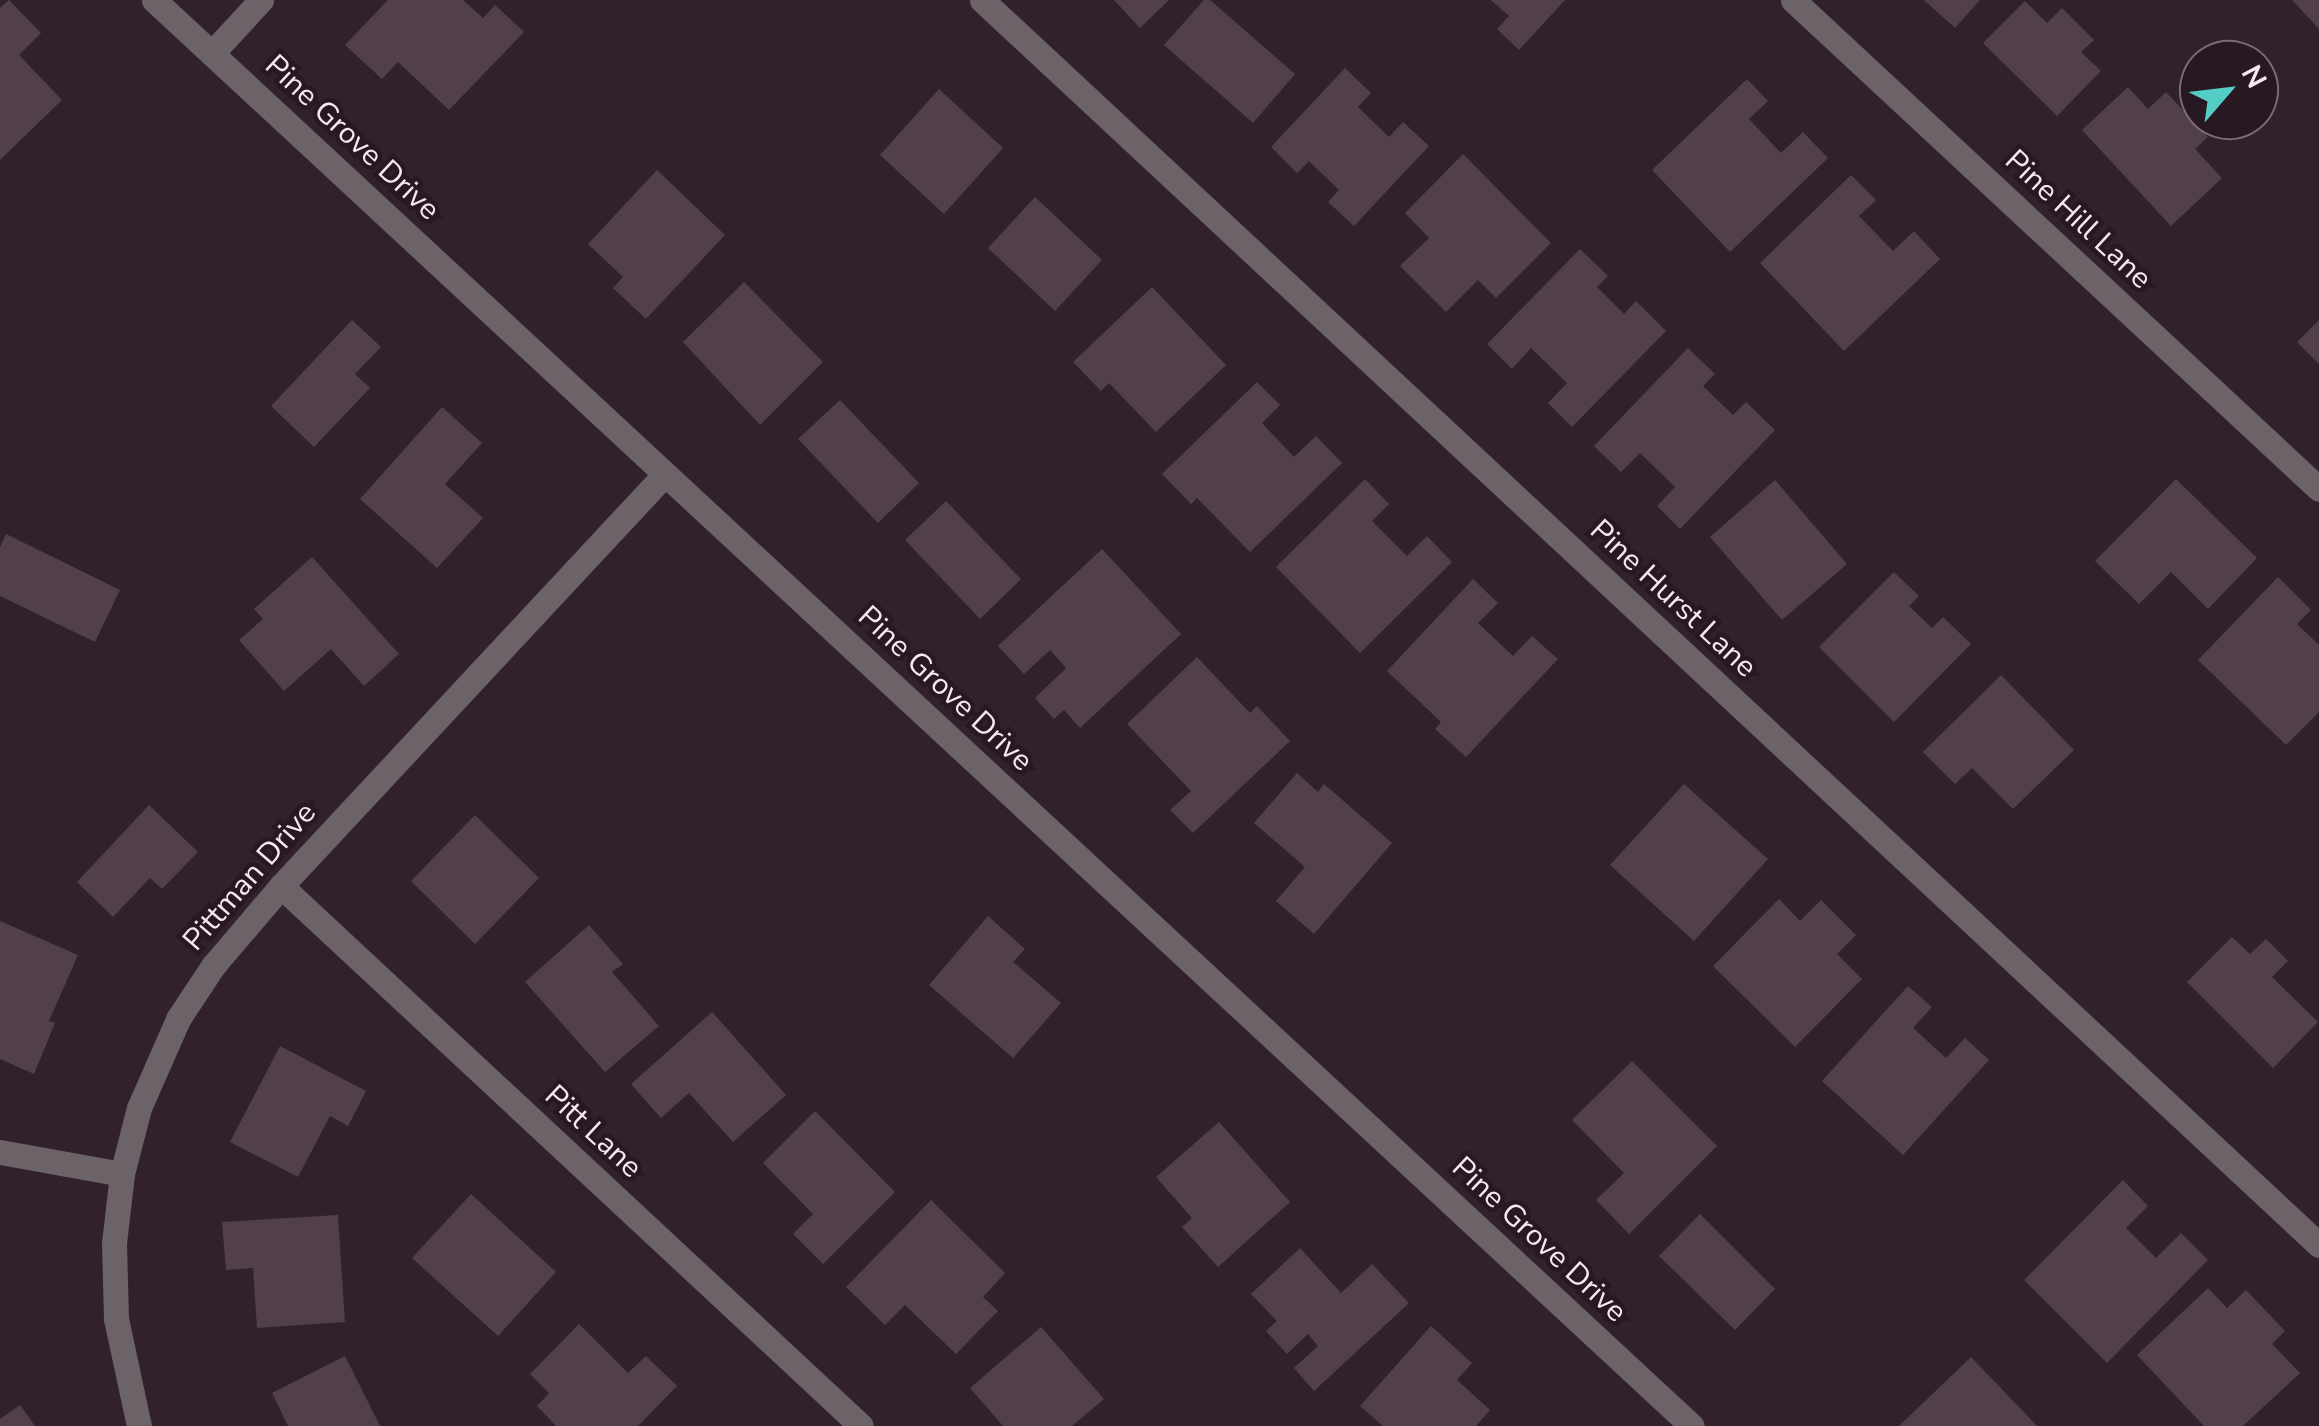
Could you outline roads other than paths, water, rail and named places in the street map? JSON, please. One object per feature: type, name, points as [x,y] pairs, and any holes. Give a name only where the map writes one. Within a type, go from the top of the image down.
[{"type":"street","name":"Pine Grove Drive","points":[[154,0],[1692,1426]]},
{"type":"street","points":[[212,52],[261,0]]},
{"type":"street","name":"Pine Hurst Lane","points":[[982,0],[2319,1246]]},
{"type":"street","name":"Pine Hill Lane","points":[[1793,0],[2319,488]]},
{"type":"street","name":"Pittman Drive","points":[[139,1426],[124,1370],[113,1277],[122,1174],[138,1108],[178,1019],[214,966],[282,886],[665,474]]},
{"type":"street","name":"Pitt Lane","points":[[282,886],[861,1426]]},
{"type":"street","points":[[0,1152],[122,1174]]}]
